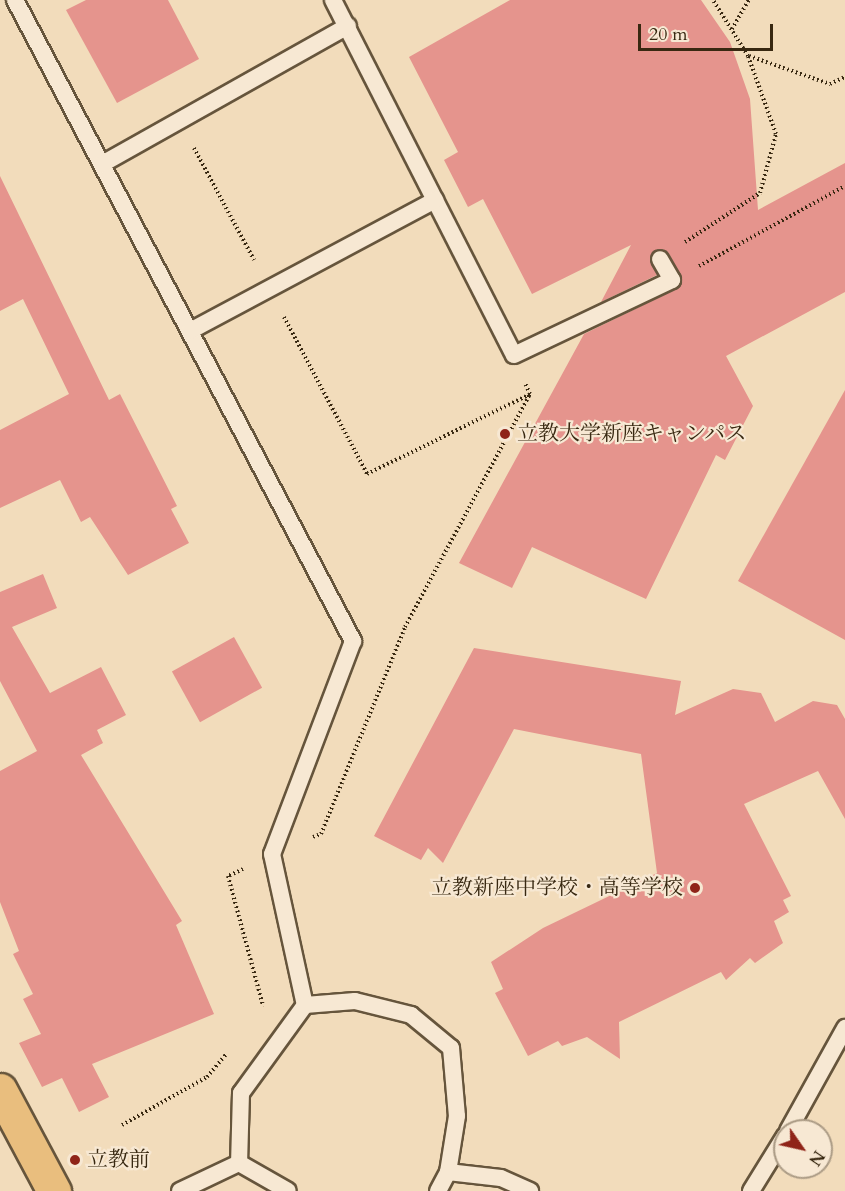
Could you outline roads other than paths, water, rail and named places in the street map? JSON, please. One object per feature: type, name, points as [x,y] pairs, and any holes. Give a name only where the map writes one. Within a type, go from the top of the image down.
[{"type":"main road","points":[[0,1090],[54,1191]]},
{"type":"lane","points":[[15,0],[353,641],[272,854],[305,1005],[241,1093],[239,1163]]},
{"type":"lane","points":[[333,0],[514,355],[672,280],[660,259]]},
{"type":"lane","points":[[102,164],[348,26]]},
{"type":"lane","points":[[190,331],[435,200]]},
{"type":"lane","points":[[305,1005],[355,1001],[411,1015],[451,1048],[457,1116],[448,1172],[438,1191]]},
{"type":"lane","points":[[795,1119],[845,1028]]},
{"type":"lane","points":[[751,1191],[773,1155]]},
{"type":"lane","points":[[180,1191],[239,1163]]},
{"type":"lane","points":[[239,1163],[288,1191]]},
{"type":"lane","points":[[448,1172],[501,1178],[530,1191]]},
{"type":"place","name":"立教大学新座キャンパス","points":[[505,434]]},
{"type":"place","name":"立教新座中学校・高等学校","points":[[695,888]]},
{"type":"place","name":"立教前","points":[[75,1160]]}]
